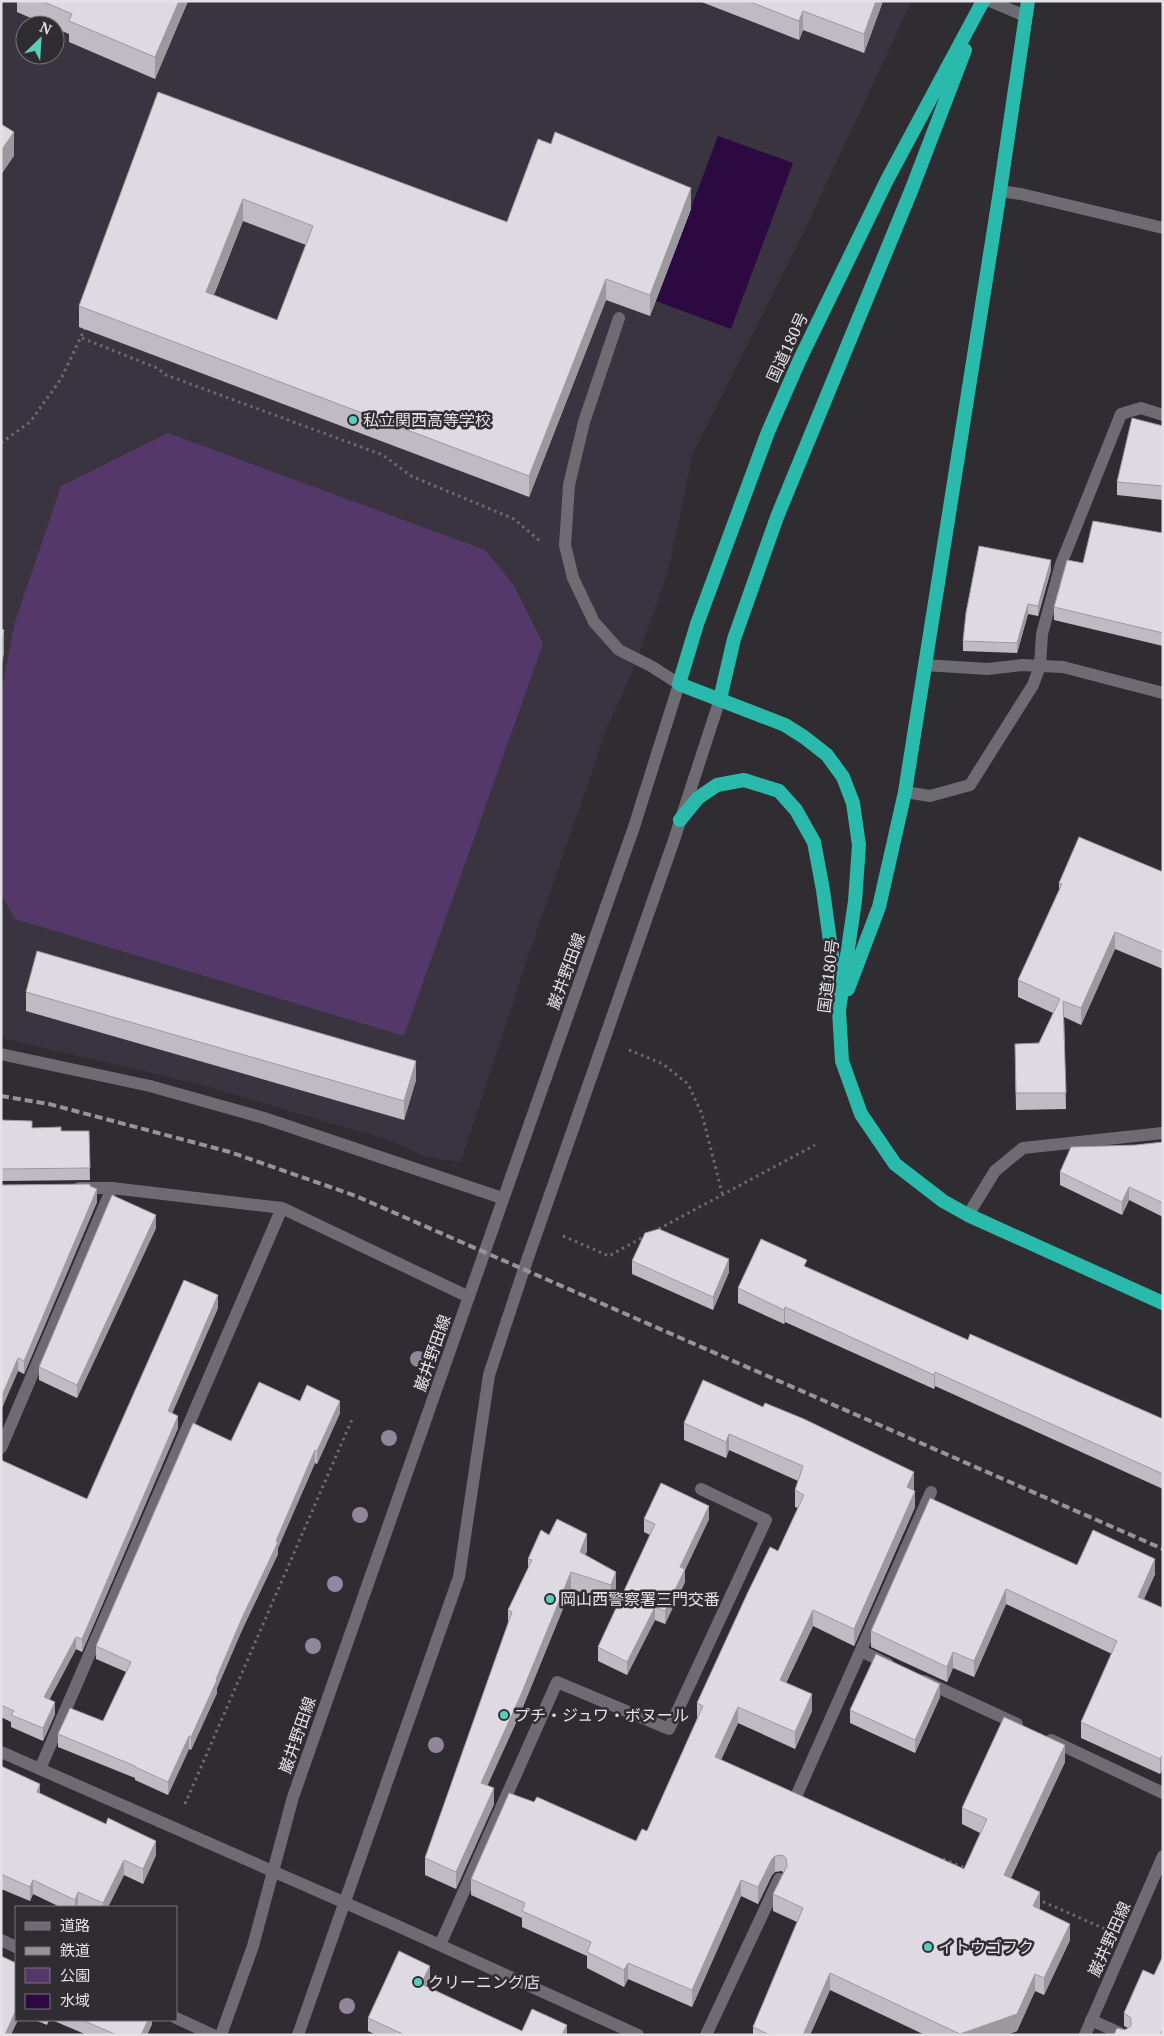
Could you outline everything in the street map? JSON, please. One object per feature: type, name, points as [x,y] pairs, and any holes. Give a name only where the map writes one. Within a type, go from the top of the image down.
[{"type":"highway","name":"国道180号","points":[[983,1],[887,180],[800,359],[768,432],[697,624],[678,684],[785,725],[804,736],[827,755],[843,777],[853,802],[859,845],[855,901],[839,1010],[842,1061],[861,1114],[895,1164],[943,1201],[968,1215],[1163,1303]]},
{"type":"highway","name":"国道180号","points":[[720,699],[734,639],[777,517],[911,191],[983,1]]},
{"type":"highway","points":[[839,1010],[879,907],[905,792],[1000,192],[1028,1]]},
{"type":"highway","points":[[680,820],[698,798],[717,785],[744,780],[779,791],[796,810],[814,842],[823,890],[839,1010]]},
{"type":"street","points":[[990,1],[1025,16]]},
{"type":"street","points":[[1000,192],[1021,194],[1163,228]]},
{"type":"street","points":[[619,318],[584,422],[568,484],[565,545],[574,578],[594,622],[619,650],[651,666],[678,684]]},
{"type":"street","points":[[905,792],[930,796],[970,785],[1033,685],[1040,666],[1042,634],[1061,564],[1121,414],[1141,408],[1163,415]]},
{"type":"street","points":[[924,665],[988,669],[1022,665],[1063,667],[1163,692]]},
{"type":"street","name":"巌井野田線","points":[[221,2035],[253,1946],[293,1797],[634,827],[678,684]]},
{"type":"street","points":[[298,2035],[459,1577],[489,1375],[720,699]]},
{"type":"street","points":[[1,1054],[150,1086],[264,1118],[502,1198]]},
{"type":"street","points":[[968,1215],[995,1171],[1023,1148],[1163,1133]]},
{"type":"street","points":[[66,1188],[112,1188],[282,1208],[469,1297]]},
{"type":"street","points":[[1,1448],[112,1188]]},
{"type":"street","points":[[40,1769],[282,1208]]},
{"type":"street","points":[[440,1945],[557,1682],[669,1729],[766,1520],[701,1489]]},
{"type":"street","points":[[798,1792],[931,1492]]},
{"type":"street","points":[[861,1651],[896,1668]]},
{"type":"street","points":[[914,1676],[1163,1793]]},
{"type":"street","points":[[1,1752],[345,1902],[638,2035]]},
{"type":"street","name":"巌井野田線","points":[[1085,2035],[1163,1856]]},
{"type":"street","points":[[706,2035],[779,1879]]},
{"type":"street","points":[[1,1940],[15,1947]]},
{"type":"street","points":[[178,2019],[213,2035]]},
{"type":"street","points":[[1091,2020],[1124,2035]]},
{"type":"path","points":[[1,443],[30,422],[61,379],[89,320]]},
{"type":"path","points":[[82,338],[157,368],[166,375],[383,455],[411,476],[514,520],[544,544]]},
{"type":"path","points":[[624,1048],[663,1064],[688,1084],[702,1114],[722,1194]]},
{"type":"path","points":[[555,1233],[609,1256],[815,1145]]},
{"type":"path","points":[[175,1828],[353,1417]]},
{"type":"path","points":[[935,1856],[972,1871]]},
{"type":"path","points":[[1036,1899],[1127,1938]]},
{"type":"path","points":[[433,2000],[444,1974]]},
{"type":"shaded area","points":[[1,1],[912,1],[807,225],[693,453],[668,572],[631,676],[608,725],[530,951],[461,1162],[426,1157],[389,1140],[194,1083],[1,1038]]},
{"type":"green space","points":[[168,433],[485,550],[513,584],[543,644],[404,1036],[15,919],[1,894],[1,692],[15,622],[61,486]]},
{"type":"water","points":[[718,136],[793,163],[731,329],[656,301]]},
{"type":"building","points":[[42,1],[179,1],[155,57],[69,21],[72,14]]},
{"type":"building","points":[[748,1],[876,1],[864,34],[803,11],[799,21]]},
{"type":"building","points":[[158,92],[507,222],[538,139],[551,144],[555,132],[691,188],[650,295],[606,279],[529,476],[79,306]],"holes":[[[243,199],[313,226],[277,320],[206,292]]]},
{"type":"building","points":[[1,124],[14,132],[1,151]]},
{"type":"building","points":[[1132,418],[1163,426],[1163,486],[1117,482]]},
{"type":"building","points":[[1093,521],[1163,533],[1163,633],[1054,607],[1067,560],[1083,563]]},
{"type":"building","points":[[979,546],[1051,560],[1038,606],[1028,604],[1017,643],[963,641],[966,613]]},
{"type":"building","points":[[1,629],[4,630],[1,644]]},
{"type":"building","points":[[1079,837],[1163,872],[1163,952],[1115,932],[1081,1008],[1063,1001],[1066,1093],[1016,1093],[1015,1044],[1039,1043],[1060,999],[1018,980],[1062,884],[1059,883]]},
{"type":"building","points":[[37,951],[416,1061],[404,1101],[26,992]]},
{"type":"building","points":[[1,1120],[32,1121],[32,1128],[61,1127],[61,1131],[89,1131],[90,1168],[1,1169]]},
{"type":"building","points":[[1163,1142],[1163,1203],[1129,1187],[1122,1202],[1060,1172],[1071,1147],[1136,1145]]},
{"type":"building","points":[[90,1184],[90,1186],[97,1189],[24,1361],[18,1358],[1,1398],[1,1185]]},
{"type":"building","points":[[112,1195],[156,1215],[77,1385],[39,1367]]},
{"type":"building","points":[[659,1229],[729,1259],[713,1297],[632,1261],[645,1233]]},
{"type":"building","points":[[761,1239],[807,1260],[804,1266],[968,1340],[970,1334],[1163,1419],[1163,1474],[935,1372],[934,1375],[785,1307],[784,1310],[738,1288]]},
{"type":"building","points":[[184,1280],[218,1295],[168,1411],[178,1416],[82,1639],[76,1637],[44,1697],[55,1702],[43,1728],[11,1715],[14,1711],[1,1705],[1,1460],[87,1499]]},
{"type":"building","points":[[703,1380],[763,1407],[765,1403],[804,1419],[914,1472],[907,1487],[915,1491],[854,1629],[813,1610],[780,1680],[812,1694],[795,1732],[738,1707],[715,1757],[964,1869],[987,1819],[962,1808],[1004,1717],[1065,1745],[1004,1875],[1040,1892],[1033,1906],[1070,1924],[1044,1978],[1035,1974],[1017,2014],[960,2034],[830,1973],[803,2035],[770,2035],[753,2027],[803,1908],[773,1894],[787,1866],[786,1858],[782,1855],[775,1856],[772,1859],[758,1887],[741,1880],[692,1990],[628,1963],[624,1970],[587,1952],[591,1942],[522,1911],[525,1903],[471,1879],[509,1793],[534,1802],[537,1797],[636,1841],[642,1829],[647,1831],[703,1706],[697,1703],[748,1592],[770,1547],[778,1551],[804,1495],[795,1490],[803,1466],[729,1434],[726,1442],[684,1423]]},
{"type":"building","points":[[259,1382],[300,1401],[307,1385],[340,1401],[317,1451],[315,1450],[276,1541],[278,1542],[242,1618],[217,1680],[168,1782],[58,1734],[70,1708],[103,1721],[131,1662],[96,1646],[193,1423],[231,1441]]},
{"type":"building","points":[[661,1483],[709,1506],[680,1567],[685,1569],[665,1611],[655,1607],[627,1662],[598,1647],[655,1524],[644,1519]]},
{"type":"building","points":[[930,1498],[1077,1565],[1093,1530],[1155,1559],[1138,1597],[1163,1608],[1163,1753],[1160,1759],[1081,1722],[1117,1641],[1006,1589],[974,1661],[953,1652],[947,1667],[871,1631]]},
{"type":"building","points":[[557,1519],[587,1534],[580,1552],[616,1572],[611,1585],[571,1572],[520,1697],[481,1783],[494,1788],[456,1872],[425,1858],[512,1612],[508,1610],[532,1560],[528,1559],[541,1530],[549,1535]]},
{"type":"building","points":[[876,1654],[940,1684],[915,1740],[850,1710]]},
{"type":"building","points":[[1,1766],[40,1784],[37,1792],[106,1824],[108,1818],[156,1841],[143,1869],[124,1860],[103,1903],[78,1892],[75,1900],[33,1880],[30,1887],[1,1874]]},
{"type":"building","points":[[399,1951],[430,1966],[421,1984],[522,2031],[532,2009],[567,2025],[562,2035],[405,2035],[368,2018]]},
{"type":"building","points":[[1,1956],[15,1963],[15,2012],[5,2035],[1,2035]]},
{"type":"building","points":[[1163,1956],[1163,2028],[1160,2035],[1114,2035],[1117,2028],[1125,2030],[1131,2026],[1131,2018],[1124,2013],[1143,1970],[1154,1975]]},
{"type":"building","points":[[84,2021],[148,2021],[141,2035],[117,2035]]},
{"type":"railway","points":[[1,1096],[49,1104],[230,1152],[356,1196],[1163,1549]]},
{"type":"place","name":"私立関西高等学校","points":[[353,420]]},
{"type":"place","name":"岡山西警察署三門交番","points":[[550,1599]]},
{"type":"place","name":"プチ・ジュワ・ボヌール","points":[[504,1715]]},
{"type":"place","name":"イトウゴフク","points":[[928,1947]]},
{"type":"place","name":"クリーニング店","points":[[418,1982]]}]
